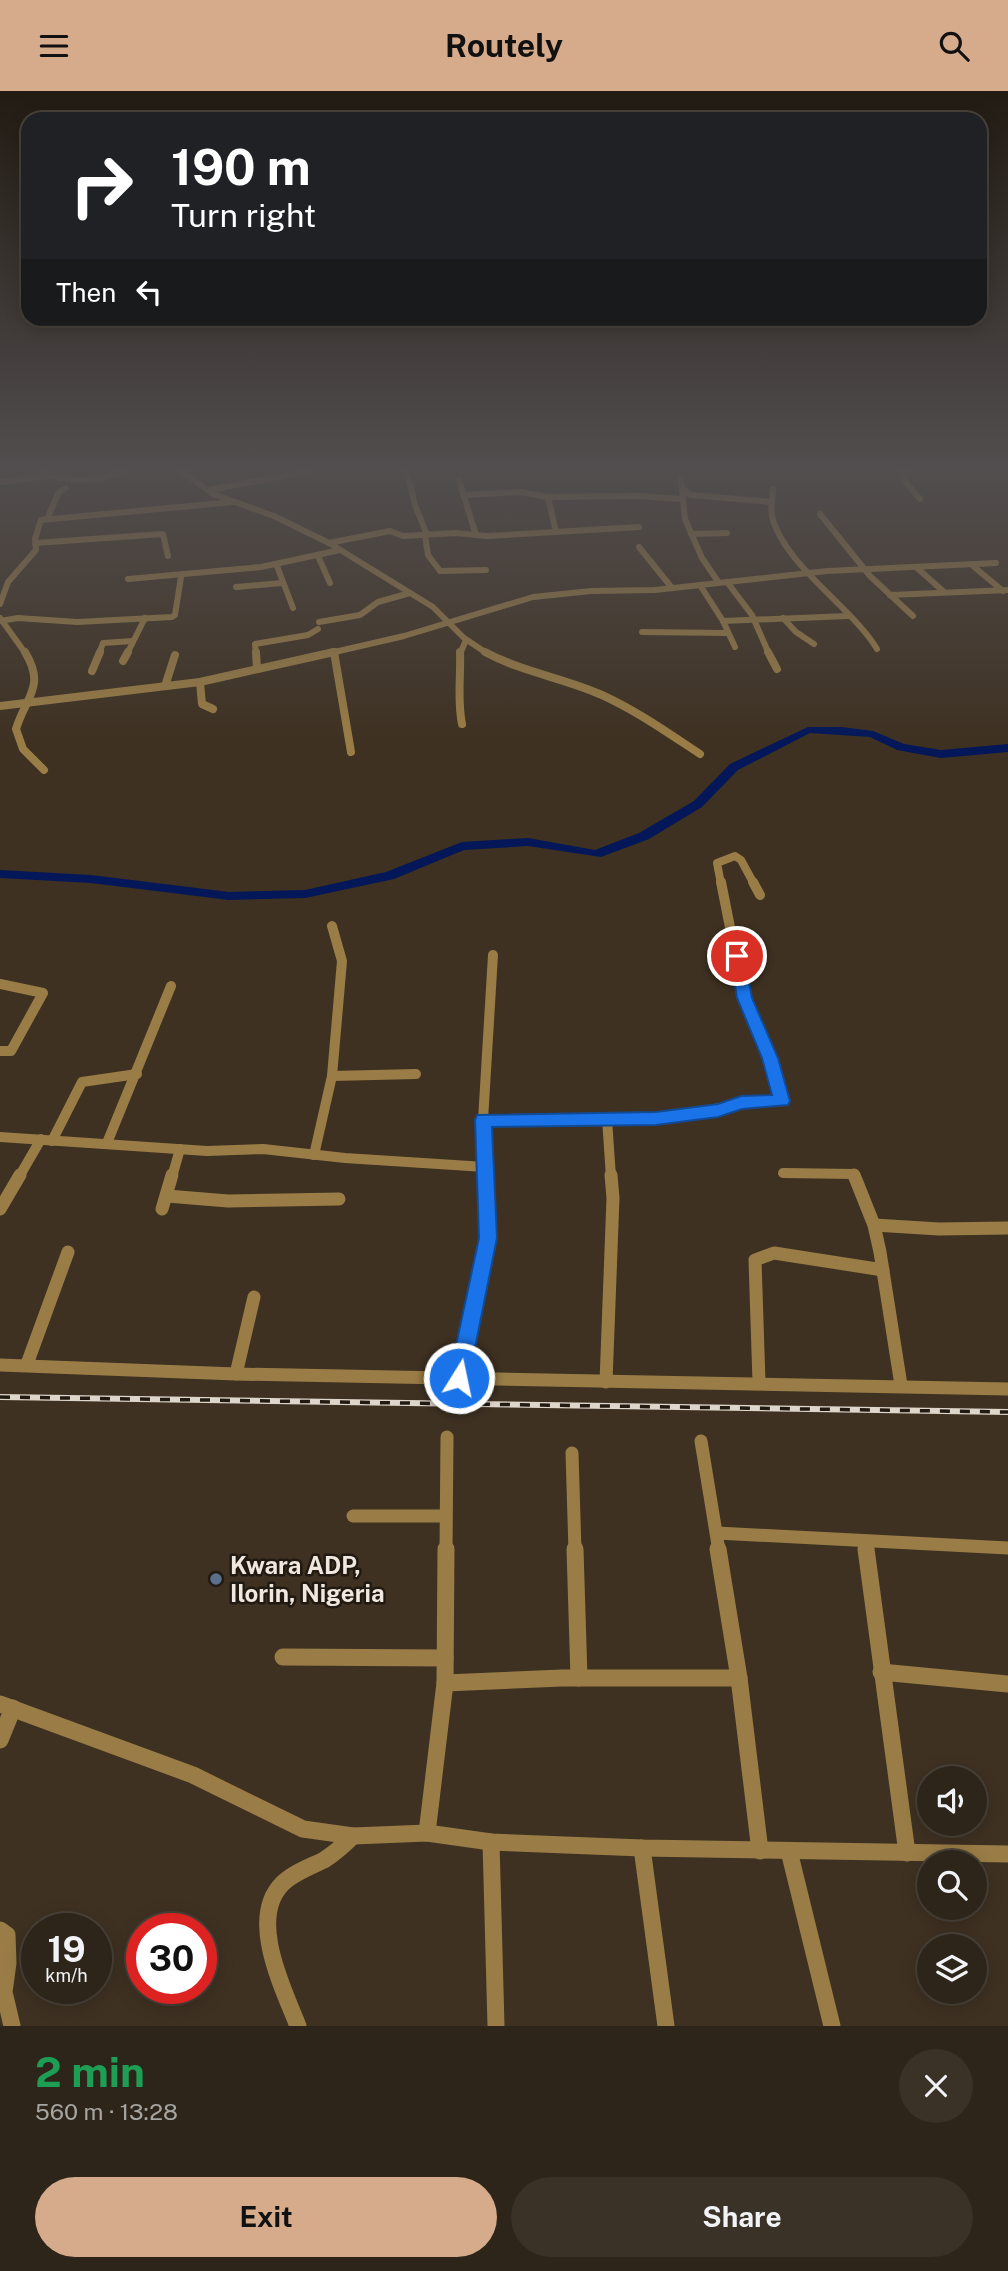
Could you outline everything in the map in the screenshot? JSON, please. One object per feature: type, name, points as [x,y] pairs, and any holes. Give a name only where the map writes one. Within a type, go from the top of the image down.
[{"type":"street","points":[[0,604],[8,582],[25,562]]},
{"type":"street","points":[[128,579],[181,577],[292,562]]},
{"type":"street","points":[[321,562],[330,583]]},
{"type":"street","points":[[360,562],[433,607],[466,640],[514,666],[600,694],[637,713],[700,754]]},
{"type":"street","points":[[433,562],[440,571],[486,570]]},
{"type":"street","points":[[651,562],[672,588]]},
{"type":"street","points":[[706,562],[753,618],[761,640],[777,669]]},
{"type":"street","points":[[801,562],[867,634],[877,649]]},
{"type":"street","points":[[860,562],[912,617]]},
{"type":"street","points":[[0,706],[200,682],[334,652],[533,597],[591,591],[672,588],[808,572],[996,563]]},
{"type":"street","points":[[277,566],[293,608]]},
{"type":"street","points":[[973,566],[1005,590]]},
{"type":"street","points":[[917,568],[943,591]]},
{"type":"street","points":[[44,770],[23,749],[16,729],[36,682],[35,672],[1,620],[18,618],[77,622],[175,615],[181,577]]},
{"type":"street","points":[[236,587],[282,583]]},
{"type":"street","points":[[700,585],[723,621],[735,647]]},
{"type":"street","points":[[890,594],[943,591],[974,594],[1005,590]]},
{"type":"street","points":[[257,669],[256,644],[308,635],[318,626],[360,615],[378,602],[410,593]]},
{"type":"street","points":[[723,621],[848,616]]},
{"type":"street","points":[[124,660],[145,618]]},
{"type":"street","points":[[783,618],[796,632],[814,644]]},
{"type":"street","points":[[642,632],[727,633]]},
{"type":"street","points":[[461,724],[458,703],[462,683],[460,652],[466,640]]},
{"type":"street","points":[[92,671],[103,643],[133,641]]},
{"type":"street","points":[[334,652],[351,752]]},
{"type":"street","points":[[165,686],[165,678],[174,666],[175,655]]},
{"type":"street","points":[[200,682],[202,704],[213,709]]},
{"type":"street","points":[[483,1120],[656,1119],[718,1110],[741,1102],[782,1101],[770,1058],[744,998],[717,863],[735,856],[741,860],[760,895]]},
{"type":"street","points":[[314,1154],[332,1076],[342,961],[332,926]]},
{"type":"street","points":[[459,1378],[488,1238],[489,1206],[483,1120],[493,955]]},
{"type":"street","points":[[0,984],[43,993],[11,1051],[0,1051]]},
{"type":"street","points":[[107,1143],[171,986]]},
{"type":"street","points":[[0,1209],[82,1082],[137,1074]]},
{"type":"street","points":[[332,1076],[416,1074]]},
{"type":"street","points":[[606,1382],[613,1198],[607,1119]]},
{"type":"street","points":[[0,1137],[180,1149],[263,1149],[485,1167]]},
{"type":"street","points":[[162,1209],[180,1149]]},
{"type":"street","points":[[783,1173],[854,1174],[874,1225],[901,1385]]},
{"type":"street","points":[[167,1196],[228,1202],[339,1199]]},
{"type":"street","points":[[874,1225],[939,1229],[1008,1228]]},
{"type":"street","points":[[27,1364],[68,1252]]},
{"type":"street","points":[[759,1382],[755,1260],[774,1253],[883,1270]]},
{"type":"street","points":[[236,1374],[254,1297]]},
{"type":"street","points":[[0,1365],[27,1364],[134,1372],[606,1382],[759,1382],[793,1386],[901,1385],[1008,1389]]},
{"type":"street","points":[[427,1833],[445,1683],[447,1437]]},
{"type":"street","points":[[701,1441],[738,1678],[760,1851]]},
{"type":"street","points":[[572,1453],[579,1678]]},
{"type":"street","points":[[353,1516],[445,1516]]},
{"type":"street","points":[[717,1533],[1008,1548]]},
{"type":"street","points":[[865,1541],[907,1853]]},
{"type":"street","points":[[283,1657],[445,1658]]},
{"type":"street","points":[[881,1672],[1008,1684]]},
{"type":"street","points":[[445,1683],[579,1678],[738,1678]]},
{"type":"street","points":[[0,1739],[7,1706],[193,1775],[303,1829],[353,1836],[427,1833],[491,1842],[642,1848],[1008,1854]]},
{"type":"street","points":[[298,2026],[277,1969],[267,1928],[267,1904],[281,1885],[308,1866],[332,1855],[353,1836]]},
{"type":"street","points":[[491,1842],[496,2026]]},
{"type":"street","points":[[642,1848],[666,2026]]},
{"type":"street","points":[[789,1851],[832,2026]]},
{"type":"street","points":[[0,1930],[8,1935],[4,1991],[12,2026]]},
{"type":"waterway","points":[[0,874],[91,879],[229,896],[305,894],[389,876],[462,846],[528,842],[596,854],[644,836],[698,804],[734,767],[808,730],[873,734],[901,747],[941,754],[1008,748]]},
{"type":"railway","points":[[0,1397],[1008,1412]]},
{"type":"place","name":"Kwara ADP, Ilorin, Nigeria","points":[[216,1579]]},
{"type":"route","points":[[459,1378],[488,1238],[489,1206],[483,1120],[656,1119],[718,1110],[741,1102],[782,1101],[770,1058],[744,998],[737,956]]}]
